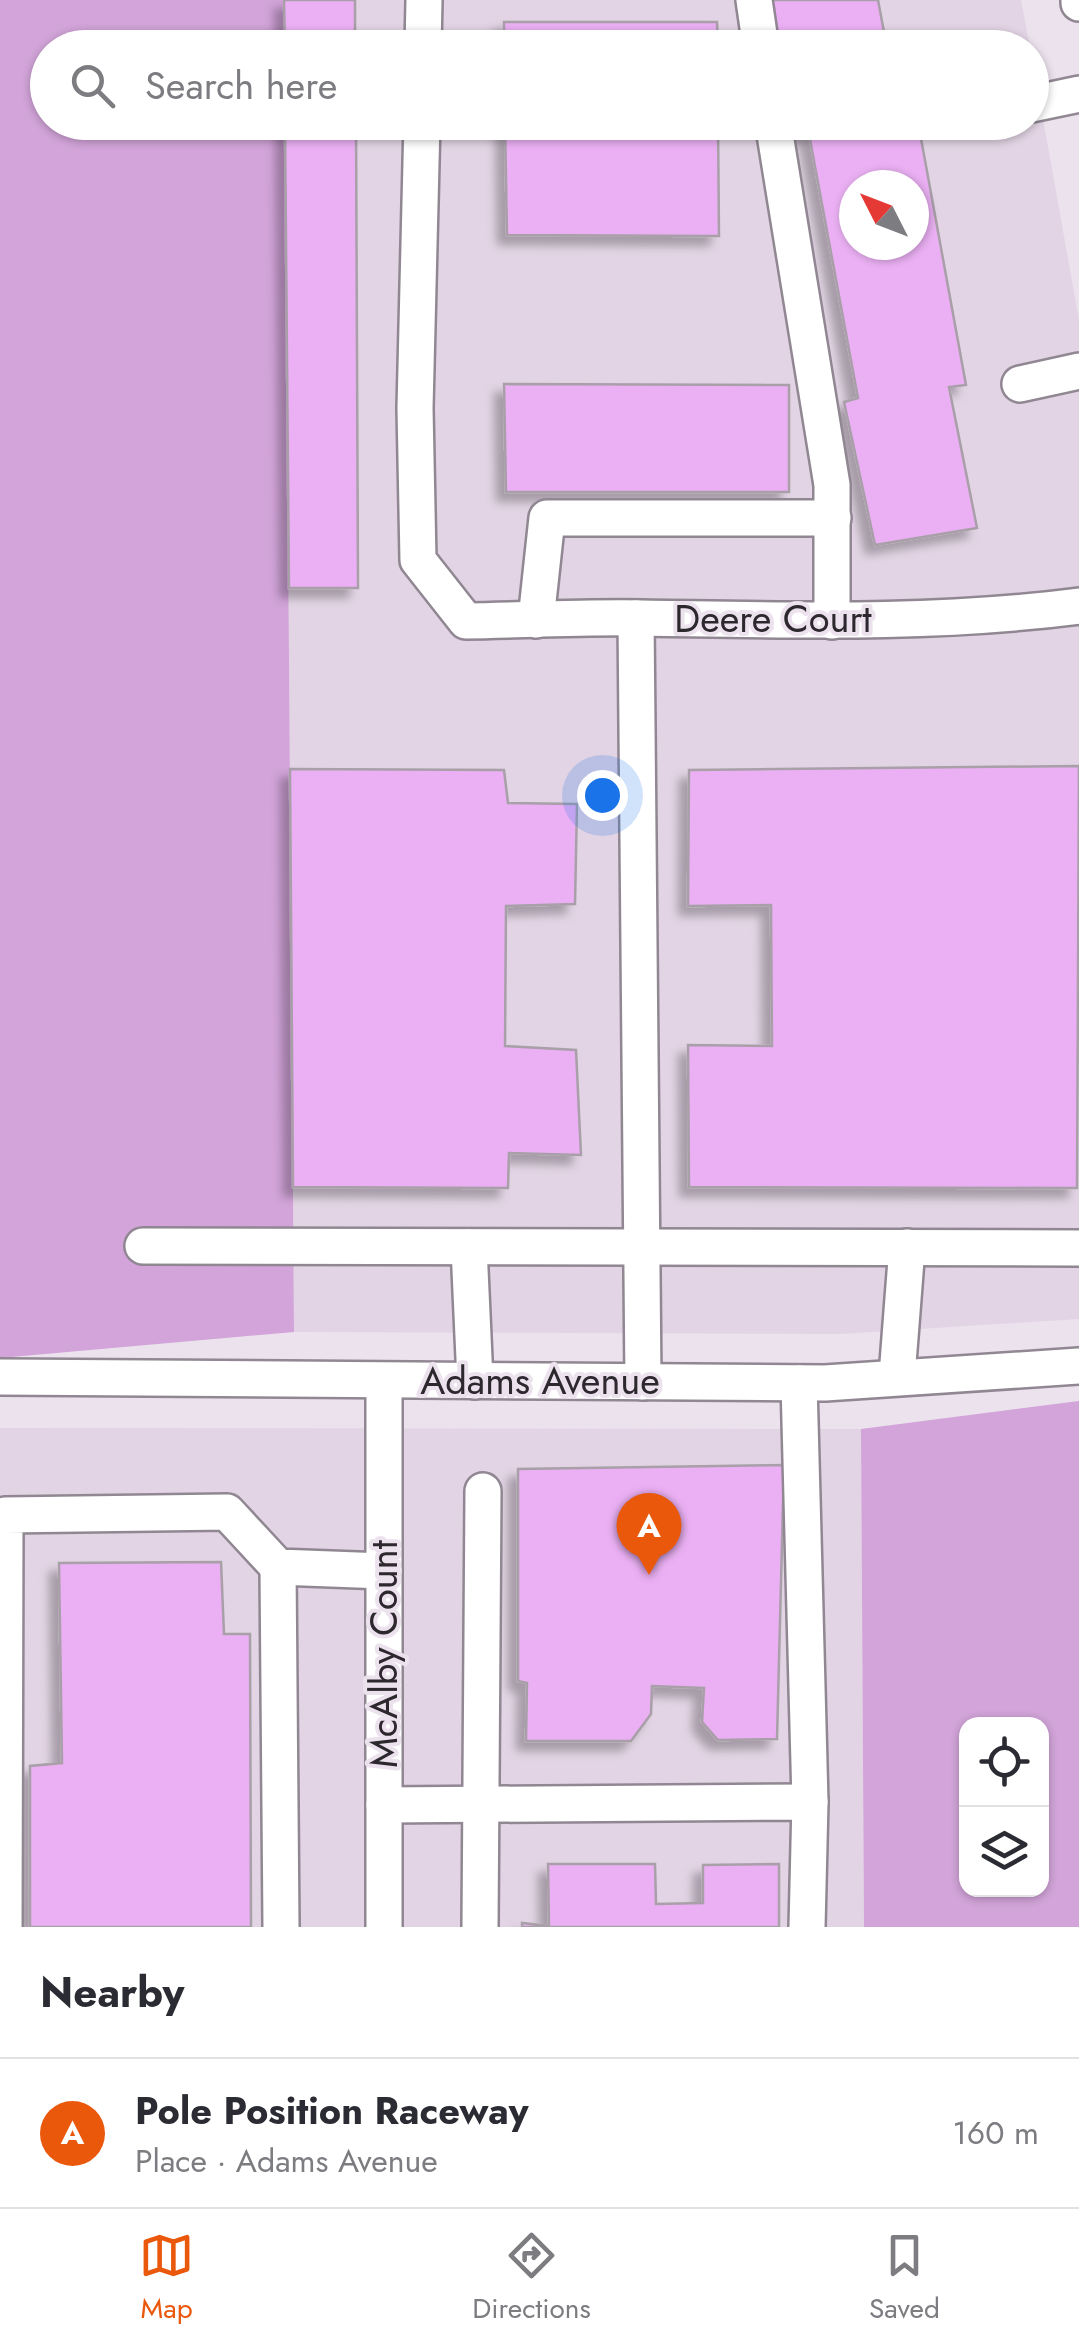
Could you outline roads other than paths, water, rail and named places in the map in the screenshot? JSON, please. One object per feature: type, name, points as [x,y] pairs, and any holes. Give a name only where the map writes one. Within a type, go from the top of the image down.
[{"type":"street","points":[[423,30],[424,0]]},
{"type":"street","points":[[754,0],[758,30]]},
{"type":"street","points":[[1049,100],[1079,94]]},
{"type":"street","name":"Deere Court","points":[[422,140],[415,408],[418,560],[466,621],[832,621],[995,617],[1079,606]]},
{"type":"street","points":[[777,140],[832,485],[832,621]]},
{"type":"street","points":[[1020,384],[1079,371]]},
{"type":"street","points":[[536,620],[547,518],[833,518]]},
{"type":"street","points":[[636,618],[642,1382]]},
{"type":"street","points":[[143,1246],[1079,1248]]},
{"type":"street","points":[[469,1246],[475,1381]]},
{"type":"street","points":[[897,1376],[906,1247]]},
{"type":"street","name":"Adams Avenue","points":[[0,1377],[799,1383],[1079,1366]]},
{"type":"street","name":"McAlby Count","points":[[384,1381],[384,1927]]},
{"type":"street","points":[[799,1383],[810,1802],[808,1927]]},
{"type":"street","points":[[480,1927],[484,1491]]},
{"type":"street","points":[[4,1927],[5,1515],[227,1512],[278,1567],[281,1927]]},
{"type":"street","points":[[278,1567],[384,1571]]},
{"type":"street","points":[[384,1804],[810,1802]]},
{"type":"place","name":"Pole Position Raceway","points":[[649,1575]]}]
